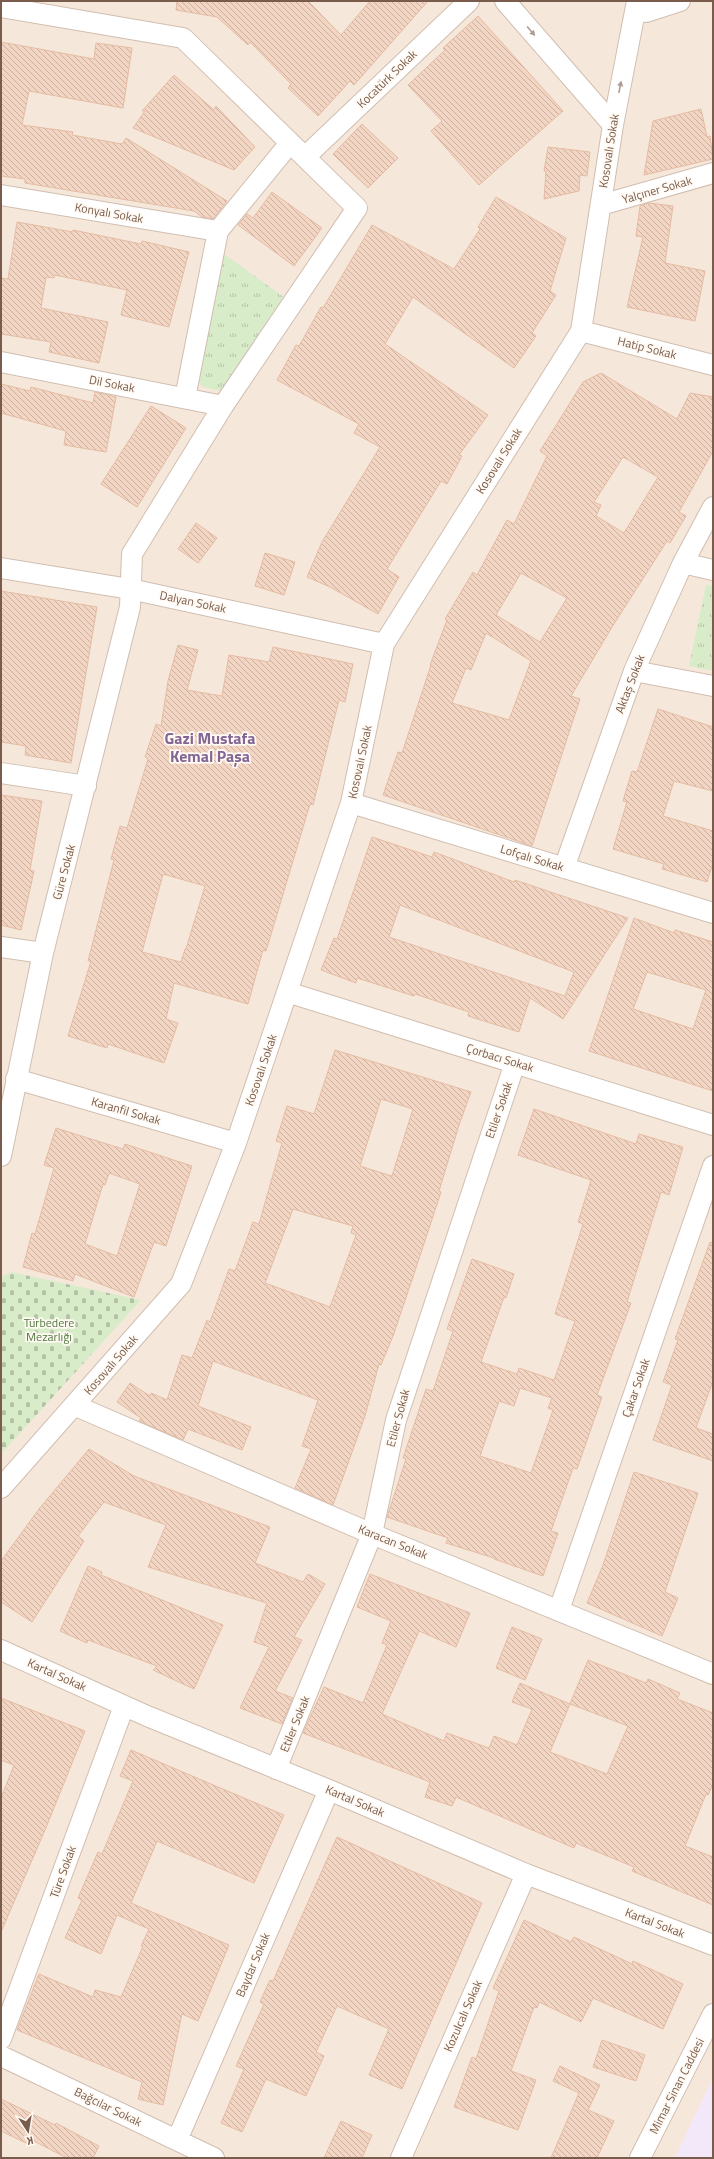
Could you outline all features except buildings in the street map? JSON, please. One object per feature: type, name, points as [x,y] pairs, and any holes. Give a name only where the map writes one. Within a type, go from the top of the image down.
[{"type":"street","name":"Kocatürk Sokak","points":[[305,157],[469,1]]},
{"type":"street","points":[[505,1],[613,125]]},
{"type":"street","points":[[636,5],[646,12],[680,1]]},
{"type":"street","name":"Kosovalı Sokak","points":[[1,1488],[76,1406],[181,1284],[236,1142],[351,803],[384,644],[581,331],[613,125],[636,5]]},
{"type":"street","points":[[1,7],[183,38],[305,157]]},
{"type":"street","points":[[185,398],[218,232],[290,143]]},
{"type":"street","name":"Güre Sokak","points":[[1,1156],[6,1106],[16,1079],[43,953],[130,607],[132,554],[223,406],[357,208],[305,157]]},
{"type":"street","name":"Yalçıner Sokak","points":[[601,205],[713,173]]},
{"type":"street","name":"Konyalı Sokak","points":[[1,195],[218,232]]},
{"type":"street","name":"Hatip Sokak","points":[[581,331],[713,365]]},
{"type":"street","name":"Dil Sokak","points":[[1,362],[223,406]]},
{"type":"street","name":"Aktaş Sokak","points":[[564,868],[634,671],[684,562],[713,507]]},
{"type":"street","points":[[684,562],[713,570]]},
{"type":"street","name":"Dalyan Sokak","points":[[1,568],[130,589],[384,644]]},
{"type":"street","points":[[634,671],[713,686]]},
{"type":"street","points":[[1,772],[86,786]]},
{"type":"street","name":"Lofçalı Sokak","points":[[351,803],[713,913]]},
{"type":"street","points":[[1,948],[43,953]]},
{"type":"street","name":"Çorbacı Sokak","points":[[287,992],[713,1125]]},
{"type":"street","name":"Etiler Sokak","points":[[276,1770],[372,1534],[396,1420],[515,1063]]},
{"type":"street","name":"Karanfil Sokak","points":[[16,1079],[236,1142]]},
{"type":"street","name":"Çakar Sokak","points":[[559,1610],[713,1166]]},
{"type":"street","name":"Karacan Sokak","points":[[76,1406],[372,1534],[713,1674]]},
{"type":"street","name":"Kartal Sokak","points":[[1,1650],[124,1706],[276,1770],[329,1790],[526,1874],[713,1945]]},
{"type":"street","name":"Türe Sokak","points":[[1,2039],[124,1706]]},
{"type":"street","name":"Baydar Sokak","points":[[177,2140],[329,1790]]},
{"type":"street","name":"Kozulcalı Sokak","points":[[400,2158],[526,1874]]},
{"type":"street","name":"Mimar Sinan Caddesi","points":[[640,2158],[713,2014]]},
{"type":"street","name":"Bağcılar Sokak","points":[[1,2056],[214,2158]]},
{"type":"shaded area","points":[[1,1],[713,1],[713,2158],[1,2158]]},
{"type":"shaded area","points":[[713,2077],[713,2158],[675,2158]]},
{"type":"green space","points":[[220,251],[285,298],[227,392],[203,387],[194,378]]},
{"type":"green space","points":[[706,585],[713,586],[713,671],[689,666]]},
{"type":"green space","name":"Türbedere Mezarlığı","points":[[11,1272],[141,1300],[1,1454],[1,1277]]},
{"type":"district","name":"Gazi Mustafa Kemal Paşa","points":[[210,747]]}]
